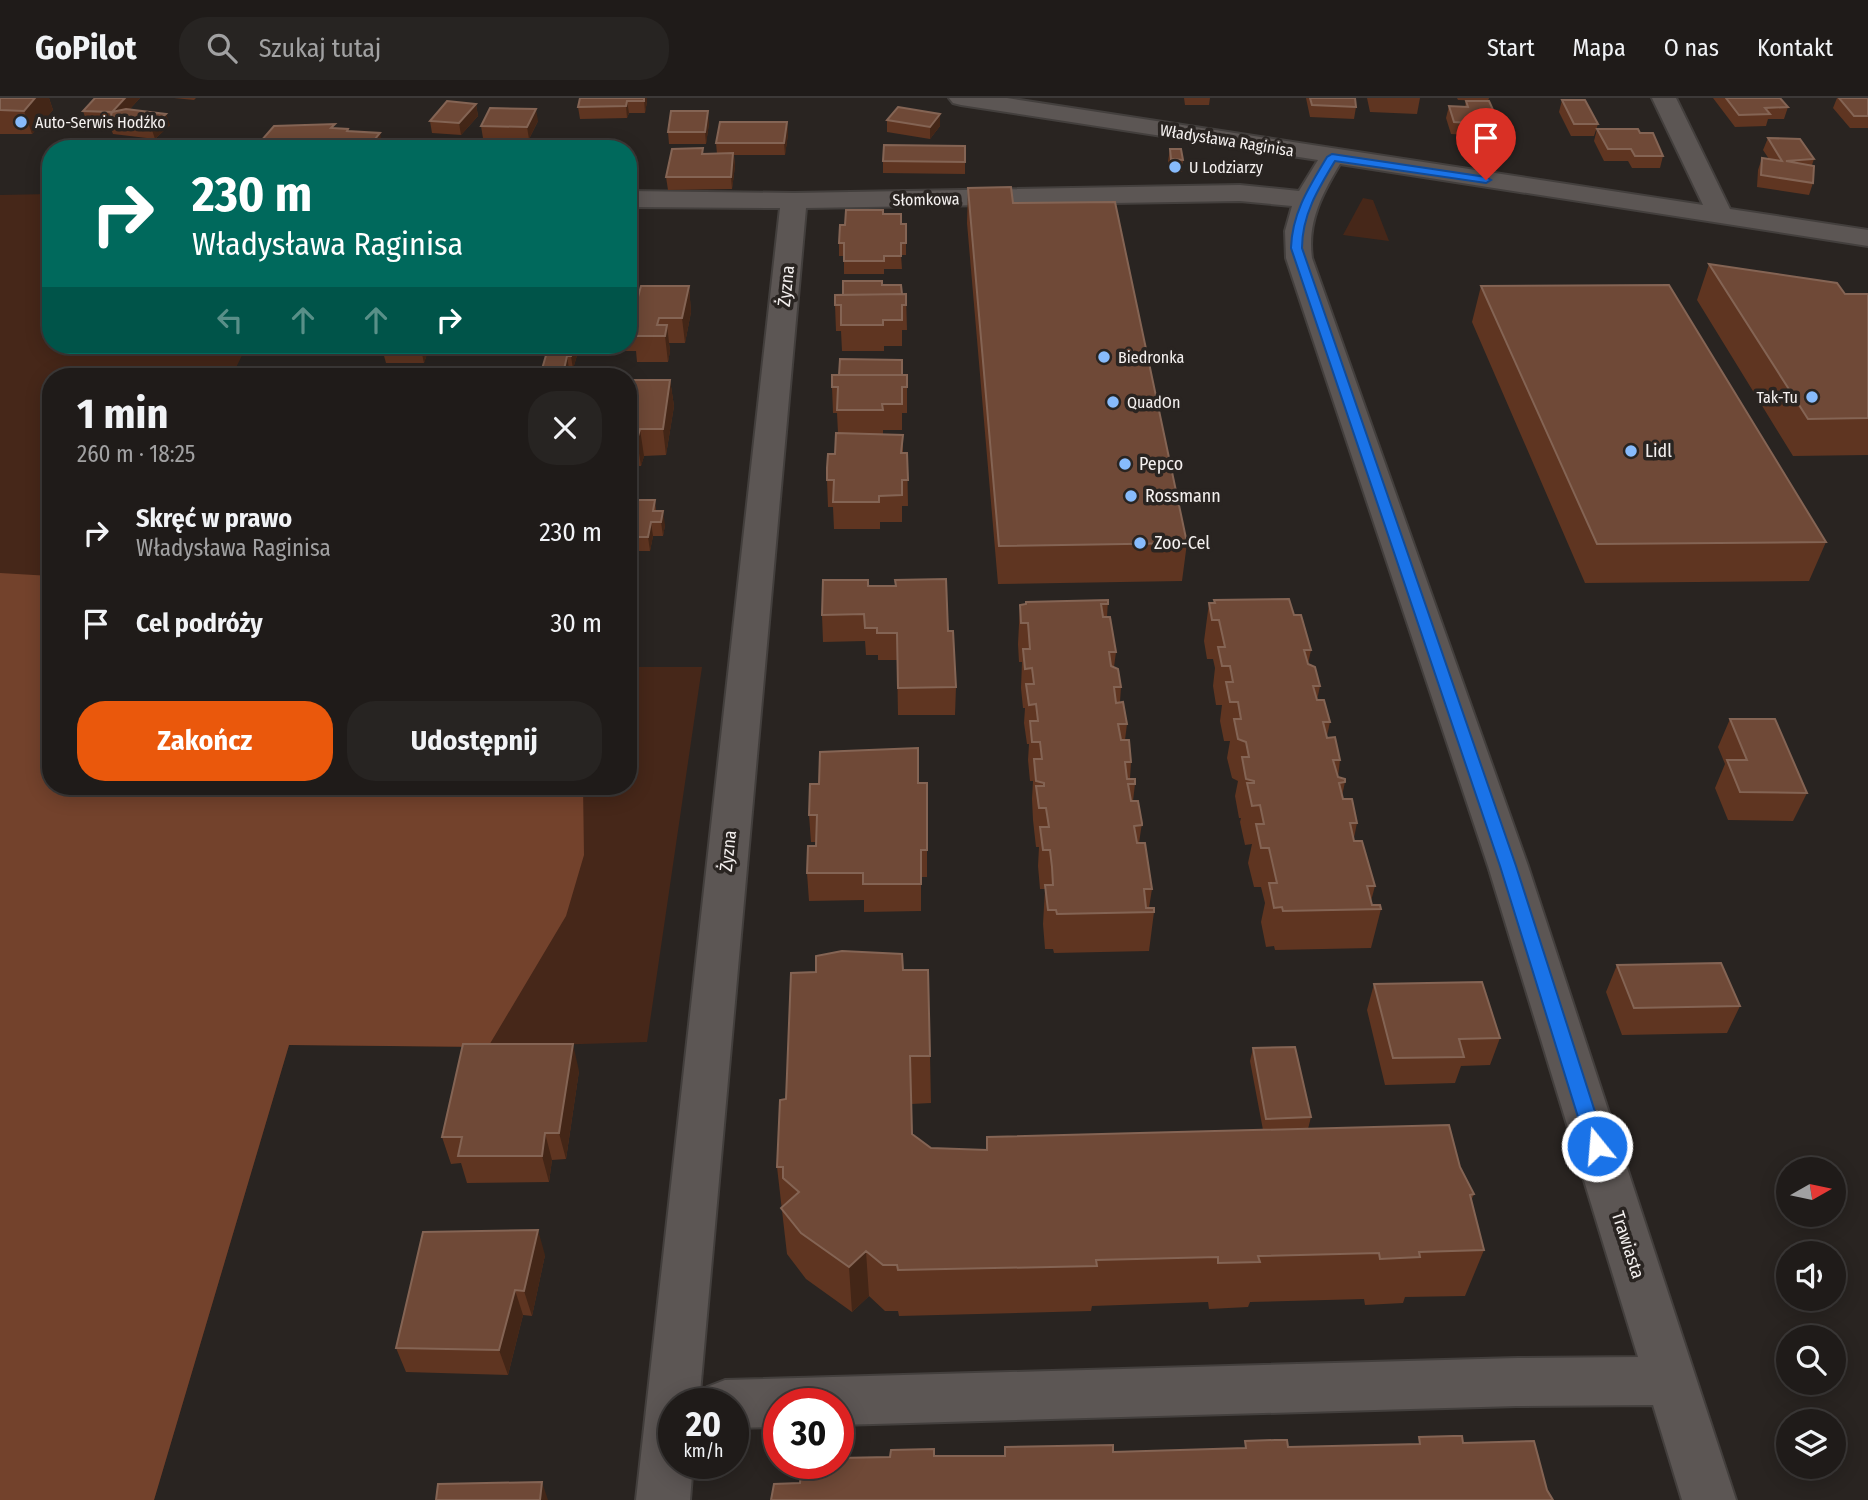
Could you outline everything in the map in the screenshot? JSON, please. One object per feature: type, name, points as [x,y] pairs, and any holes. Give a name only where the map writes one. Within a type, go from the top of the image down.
[{"type":"street","name":"Władysława Raginisa","points":[[961,98],[1868,239]]},
{"type":"street","points":[[1664,98],[1721,216]]},
{"type":"street","name":"Trawiasta","points":[[1332,157],[1307,200],[1297,231],[1298,258],[1508,866],[1709,1500]]},
{"type":"street","name":"Słomkowa","points":[[637,200],[794,201],[1227,193],[1307,200]]},
{"type":"street","name":"Żyzna","points":[[675,1388],[794,201]]},
{"type":"street","points":[[749,1403],[1517,1382],[1671,1381]]},
{"type":"street","name":"Żyzna","points":[[663,1500],[665,1479]]},
{"type":"shaded area","points":[[42,194],[42,354],[243,354],[236,368],[42,368],[42,795],[637,795],[637,667],[702,667],[647,1042],[488,1047],[289,1045],[154,1500],[0,1500],[0,195]]},
{"type":"shaded area","points":[[1363,198],[1373,200],[1389,241],[1343,235]]},
{"type":"shaded area","points":[[0,573],[42,575],[42,795],[583,795],[584,855],[566,916],[488,1047],[289,1045],[154,1500],[0,1500]]},
{"type":"building","points":[[0,98],[35,98],[24,111],[0,110]]},
{"type":"building","points":[[95,98],[125,98],[112,112],[83,111]]},
{"type":"building","points":[[580,98],[644,98],[644,101],[627,101],[626,106],[578,107]]},
{"type":"building","points":[[1310,98],[1355,98],[1356,107],[1312,105]]},
{"type":"building","points":[[1726,98],[1780,98],[1788,107],[1765,108],[1770,114],[1739,115]]},
{"type":"building","points":[[1839,98],[1868,98],[1868,116],[1854,116]]},
{"type":"building","points":[[1562,100],[1585,100],[1598,124],[1574,124]]},
{"type":"building","points":[[447,101],[476,104],[459,123],[430,121]]},
{"type":"building","points":[[1466,101],[1489,101],[1501,127],[1454,122],[1449,106],[1468,107]]},
{"type":"building","points":[[898,107],[940,114],[930,127],[887,120]]},
{"type":"building","points":[[490,108],[536,109],[527,127],[481,126]]},
{"type":"building","points":[[126,109],[166,114],[151,127],[109,122],[112,112]]},
{"type":"building","points":[[671,111],[708,111],[705,132],[668,132]]},
{"type":"building","points":[[720,122],[787,122],[784,143],[716,143]]},
{"type":"building","points":[[335,124],[331,128],[380,133],[374,140],[262,140],[274,126]]},
{"type":"building","points":[[1597,129],[1638,129],[1640,133],[1653,133],[1663,156],[1635,156],[1631,149],[1608,149]]},
{"type":"building","points":[[1768,138],[1800,139],[1814,159],[1786,161],[1814,166],[1813,183],[1761,175],[1762,158],[1782,161]]},
{"type":"building","points":[[884,145],[965,146],[965,162],[883,161]]},
{"type":"building","points":[[703,148],[702,154],[733,153],[731,177],[666,177],[672,149]]},
{"type":"building","points":[[1170,149],[1181,149],[1183,160],[1171,159]]},
{"type":"building","points":[[1011,187],[1013,203],[1115,202],[1187,543],[999,546],[968,188]]},
{"type":"building","points":[[846,210],[883,210],[883,214],[901,214],[901,224],[906,224],[906,243],[901,243],[901,256],[884,256],[884,261],[844,261],[844,243],[839,243],[840,225],[845,225]]},
{"type":"building","points":[[1709,264],[1837,283],[1845,294],[1868,294],[1868,418],[1808,419]]},
{"type":"building","points":[[843,281],[882,281],[882,285],[901,285],[902,294],[843,295]]},
{"type":"building","name":"Lidl","points":[[1669,285],[1826,542],[1597,544],[1481,286]]},
{"type":"building","points":[[641,286],[689,286],[682,318],[659,318],[657,325],[667,325],[665,336],[637,336],[637,301]]},
{"type":"building","points":[[906,294],[906,305],[902,305],[902,320],[883,320],[883,325],[841,325],[841,305],[835,305],[835,295]]},
{"type":"building","points":[[546,354],[572,354],[567,356],[564,368],[542,368]]},
{"type":"building","points":[[840,359],[902,360],[902,375],[839,375]]},
{"type":"building","points":[[832,375],[907,375],[907,387],[902,387],[902,404],[882,404],[883,410],[837,410],[838,387],[832,387]]},
{"type":"building","points":[[637,380],[670,380],[663,429],[640,429],[637,440]]},
{"type":"building","points":[[836,433],[903,435],[901,453],[907,453],[908,480],[902,480],[902,495],[879,496],[879,502],[833,502],[834,480],[827,480],[827,468],[828,454],[835,454]]},
{"type":"building","points":[[637,500],[655,500],[653,511],[663,511],[661,522],[651,522],[648,537],[637,537]]},
{"type":"building","points":[[946,579],[948,631],[953,631],[956,687],[898,688],[897,633],[877,633],[877,628],[865,628],[864,614],[822,615],[823,580],[868,580],[868,586],[896,586],[895,580]]},
{"type":"building","points":[[1289,599],[1294,615],[1301,615],[1311,650],[1304,650],[1308,664],[1315,667],[1320,686],[1313,686],[1317,700],[1324,700],[1330,722],[1323,722],[1327,738],[1335,737],[1340,760],[1333,760],[1338,777],[1345,779],[1345,782],[1339,783],[1343,799],[1352,799],[1357,823],[1350,823],[1354,841],[1362,841],[1375,886],[1367,886],[1372,905],[1380,905],[1381,909],[1283,911],[1282,907],[1274,908],[1269,883],[1277,883],[1269,848],[1261,848],[1256,824],[1264,824],[1260,805],[1252,806],[1247,783],[1254,781],[1246,779],[1242,757],[1249,757],[1246,742],[1238,739],[1234,719],[1241,719],[1238,702],[1230,702],[1226,682],[1233,682],[1230,666],[1222,666],[1218,647],[1225,647],[1219,620],[1212,620],[1209,603],[1215,603],[1214,600]]},
{"type":"building","points":[[1108,600],[1108,604],[1101,604],[1103,617],[1110,617],[1116,652],[1109,652],[1111,666],[1118,669],[1121,687],[1114,687],[1116,703],[1123,702],[1127,724],[1118,724],[1121,740],[1129,740],[1131,762],[1125,762],[1127,779],[1135,779],[1135,784],[1128,784],[1131,801],[1138,801],[1142,825],[1134,826],[1137,843],[1145,843],[1152,889],[1144,889],[1146,908],[1154,908],[1154,912],[1057,914],[1056,910],[1048,910],[1045,885],[1053,885],[1052,867],[1050,850],[1043,850],[1040,827],[1049,827],[1046,808],[1039,808],[1036,786],[1044,786],[1044,783],[1036,781],[1034,759],[1042,759],[1040,742],[1032,742],[1030,721],[1038,721],[1036,704],[1029,705],[1026,684],[1034,684],[1032,668],[1025,669],[1023,649],[1030,649],[1028,623],[1021,623],[1020,605],[1026,602]]},
{"type":"building","points":[[1730,719],[1775,719],[1807,793],[1740,792],[1727,760],[1747,760]]},
{"type":"building","points":[[918,748],[918,783],[927,783],[927,850],[921,850],[921,884],[863,884],[863,873],[807,873],[808,846],[816,846],[817,815],[809,815],[810,784],[819,784],[820,752]]},
{"type":"building","points":[[842,951],[902,954],[903,970],[928,970],[930,1056],[910,1056],[912,1134],[931,1148],[987,1150],[987,1137],[1449,1125],[1460,1167],[1474,1194],[1470,1195],[1484,1250],[1419,1252],[1420,1257],[1380,1259],[1379,1253],[1258,1256],[1260,1262],[1218,1263],[1218,1257],[1096,1260],[1097,1266],[898,1270],[897,1265],[883,1265],[866,1251],[849,1267],[801,1233],[781,1208],[799,1192],[783,1178],[783,1167],[777,1167],[780,1100],[786,1099],[791,973],[816,972],[816,956]]},
{"type":"building","points":[[1721,963],[1740,1006],[1634,1008],[1617,965]]},
{"type":"building","points":[[1482,982],[1500,1038],[1459,1039],[1464,1057],[1393,1058],[1374,984]]},
{"type":"building","points":[[463,1044],[573,1044],[559,1133],[545,1133],[542,1156],[458,1156],[462,1137],[442,1137]]},
{"type":"building","points":[[1295,1047],[1311,1117],[1266,1119],[1253,1048]]},
{"type":"building","points":[[538,1230],[524,1291],[515,1290],[499,1350],[396,1348],[423,1232]]},
{"type":"building","points":[[1462,1436],[1463,1443],[1534,1441],[1547,1490],[1553,1500],[771,1500],[774,1484],[800,1483],[800,1479],[854,1479],[854,1458],[890,1457],[891,1450],[934,1449],[934,1456],[1005,1456],[1005,1447],[1113,1445],[1113,1452],[1246,1448],[1245,1441],[1275,1440],[1287,1440],[1288,1447],[1420,1444],[1419,1437]]},
{"type":"building","points":[[542,1482],[540,1500],[436,1500],[438,1484]]},
{"type":"place","name":"Auto-Serwis Hodźko","points":[[21,122]]},
{"type":"place","name":"U Lodziarzy","points":[[1175,167]]},
{"type":"place","name":"Biedronka","points":[[1104,357]]},
{"type":"place","name":"Tak-Tu","points":[[1812,397]]},
{"type":"place","name":"QuadOn","points":[[1113,402]]},
{"type":"place","name":"Lidl","points":[[1631,451]]},
{"type":"place","name":"Pepco","points":[[1125,464]]},
{"type":"place","name":"Rossmann","points":[[1131,496]]},
{"type":"place","name":"Zoo-Cel","points":[[1140,543]]},
{"type":"route","points":[[1486,180],[1332,157],[1307,200],[1297,231],[1296,248],[1508,866],[1597,1146]]}]
